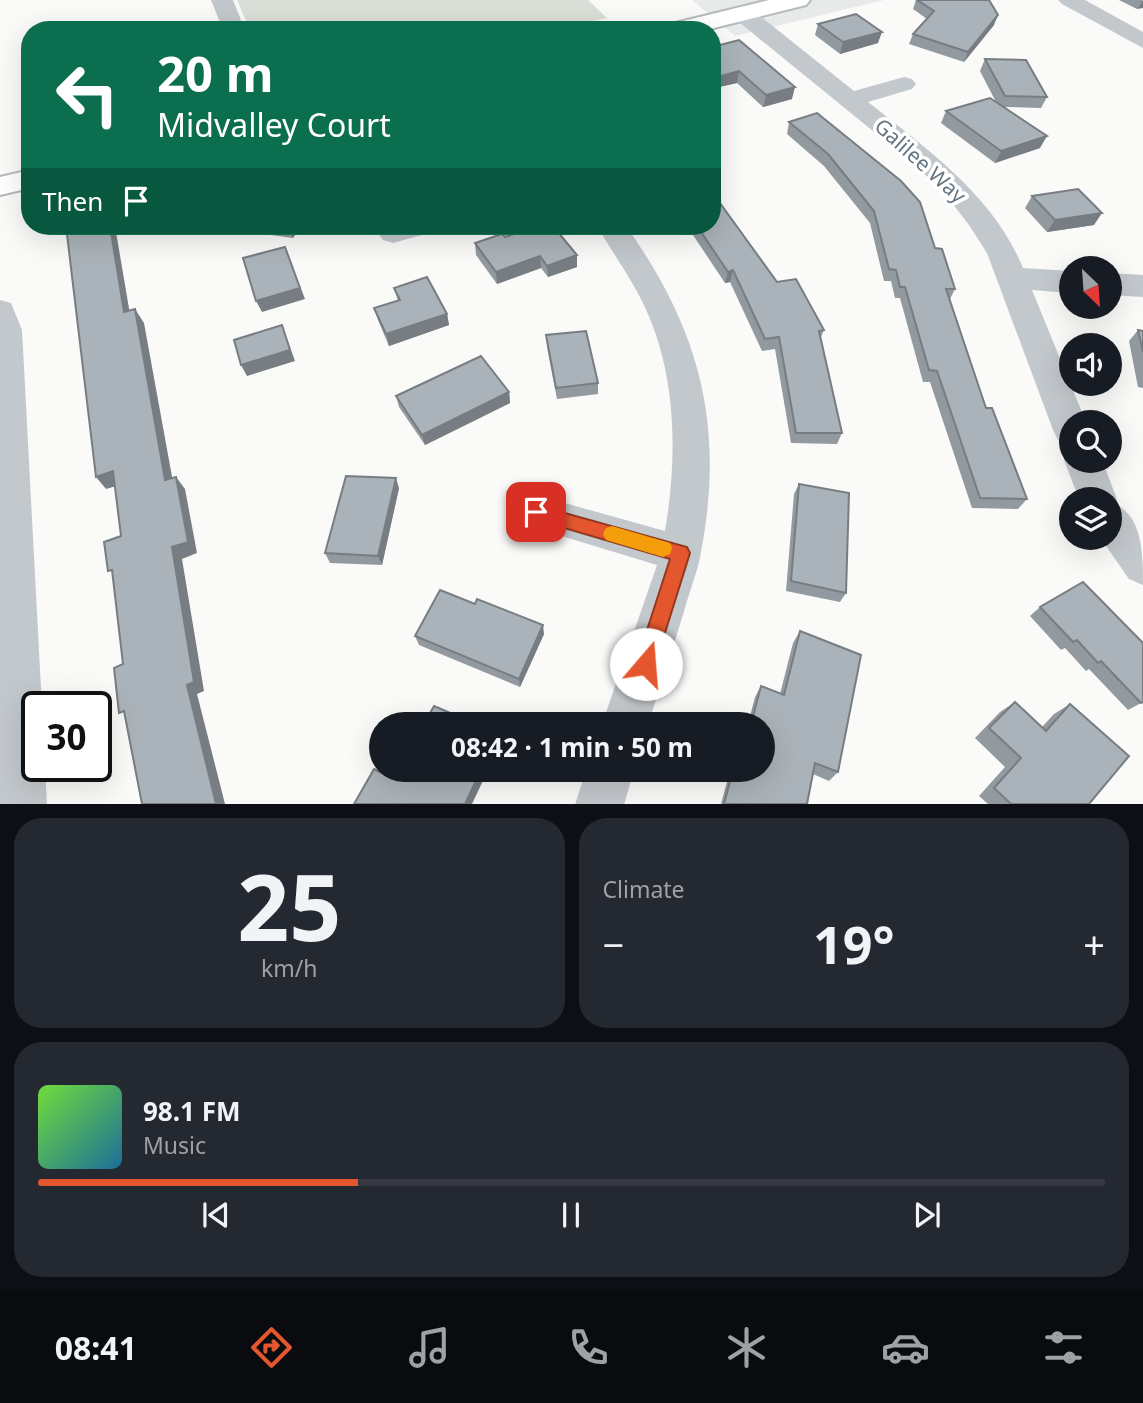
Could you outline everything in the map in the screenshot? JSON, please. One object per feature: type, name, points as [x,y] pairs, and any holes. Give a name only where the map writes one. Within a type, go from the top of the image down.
[{"type":"main road","points":[[711,21],[798,0]]},
{"type":"main road","points":[[0,186],[21,181]]},
{"type":"street","points":[[222,0],[230,21]]},
{"type":"street","points":[[1069,0],[1143,41]]},
{"type":"street","name":"Galilee Way","points":[[742,13],[956,188],[1002,252],[1063,410]]},
{"type":"street","points":[[850,100],[904,84]]},
{"type":"street","points":[[617,235],[655,293],[671,328],[687,386],[693,465],[680,553],[629,712]]},
{"type":"street","points":[[1012,278],[1059,281]]},
{"type":"street","points":[[1122,285],[1143,286]]},
{"type":"street","points":[[0,311],[6,330],[23,804]]},
{"type":"street","points":[[536,512],[680,553]]},
{"type":"street","points":[[1122,537],[1143,566]]},
{"type":"street","points":[[598,804],[606,782]]},
{"type":"shaded area","points":[[237,0],[588,0],[607,18],[595,21],[246,21]]},
{"type":"shaded area","points":[[692,0],[884,0],[735,36],[721,24],[721,21],[717,21]]},
{"type":"building","points":[[917,0],[989,0],[998,15],[968,52],[913,34],[934,11]]},
{"type":"building","points":[[856,14],[882,32],[843,42],[818,24]]},
{"type":"building","points":[[739,40],[795,87],[766,95],[739,71],[721,76],[721,45]]},
{"type":"building","points":[[985,59],[1026,60],[1047,97],[1005,96]]},
{"type":"building","points":[[990,98],[1047,136],[1001,151],[946,111]]},
{"type":"building","points":[[817,113],[901,181],[920,202],[935,248],[942,249],[955,289],[946,289],[986,408],[992,408],[1027,499],[980,498],[937,371],[929,370],[905,287],[900,287],[896,270],[889,269],[874,211],[828,154],[789,122]]},
{"type":"building","points":[[1078,189],[1102,213],[1055,220],[1032,196]]},
{"type":"building","points":[[721,204],[777,282],[796,279],[824,330],[819,331],[842,433],[796,433],[779,337],[765,339],[733,270],[728,272],[703,235],[721,235]]},
{"type":"building","points":[[67,235],[111,235],[124,312],[135,309],[165,480],[176,477],[188,542],[172,547],[194,682],[187,685],[216,804],[142,804],[124,711],[119,713],[114,668],[123,664],[112,570],[108,571],[104,542],[121,536],[113,471],[96,477]]},
{"type":"building","points":[[499,235],[560,235],[577,255],[547,266],[540,256],[496,272],[475,243]]},
{"type":"building","points":[[285,247],[300,288],[256,301],[243,258]]},
{"type":"building","points":[[427,277],[447,314],[386,334],[374,308],[400,300],[394,288]]},
{"type":"building","points":[[282,325],[290,350],[241,365],[234,340]]},
{"type":"building","points":[[1138,330],[1143,331],[1143,352]]},
{"type":"building","points":[[586,331],[598,383],[556,388],[546,335]]},
{"type":"building","points":[[481,356],[509,392],[422,435],[396,396]]},
{"type":"building","points":[[346,476],[396,478],[378,556],[325,553]]},
{"type":"building","points":[[799,484],[849,493],[846,593],[791,581]]},
{"type":"building","points":[[1083,582],[1143,643],[1141,703],[1101,661],[1098,663],[1077,640],[1073,642],[1040,607]]},
{"type":"building","points":[[440,590],[475,604],[477,599],[543,625],[519,679],[415,636]]},
{"type":"building","points":[[800,631],[861,655],[838,772],[815,763],[807,804],[724,804],[730,782],[775,782],[775,712],[754,712],[761,686],[784,695]]},
{"type":"building","points":[[1015,702],[1046,731],[1070,704],[1129,756],[1089,804],[1011,804],[994,788],[1021,758],[989,728]]},
{"type":"building","points":[[434,706],[448,712],[431,712]]},
{"type":"building","points":[[369,778],[369,782],[475,782],[465,804],[354,804]]},
{"type":"slow traffic","points":[[612,534],[663,548]]},
{"type":"route","points":[[536,512],[680,553],[646,664]]}]
